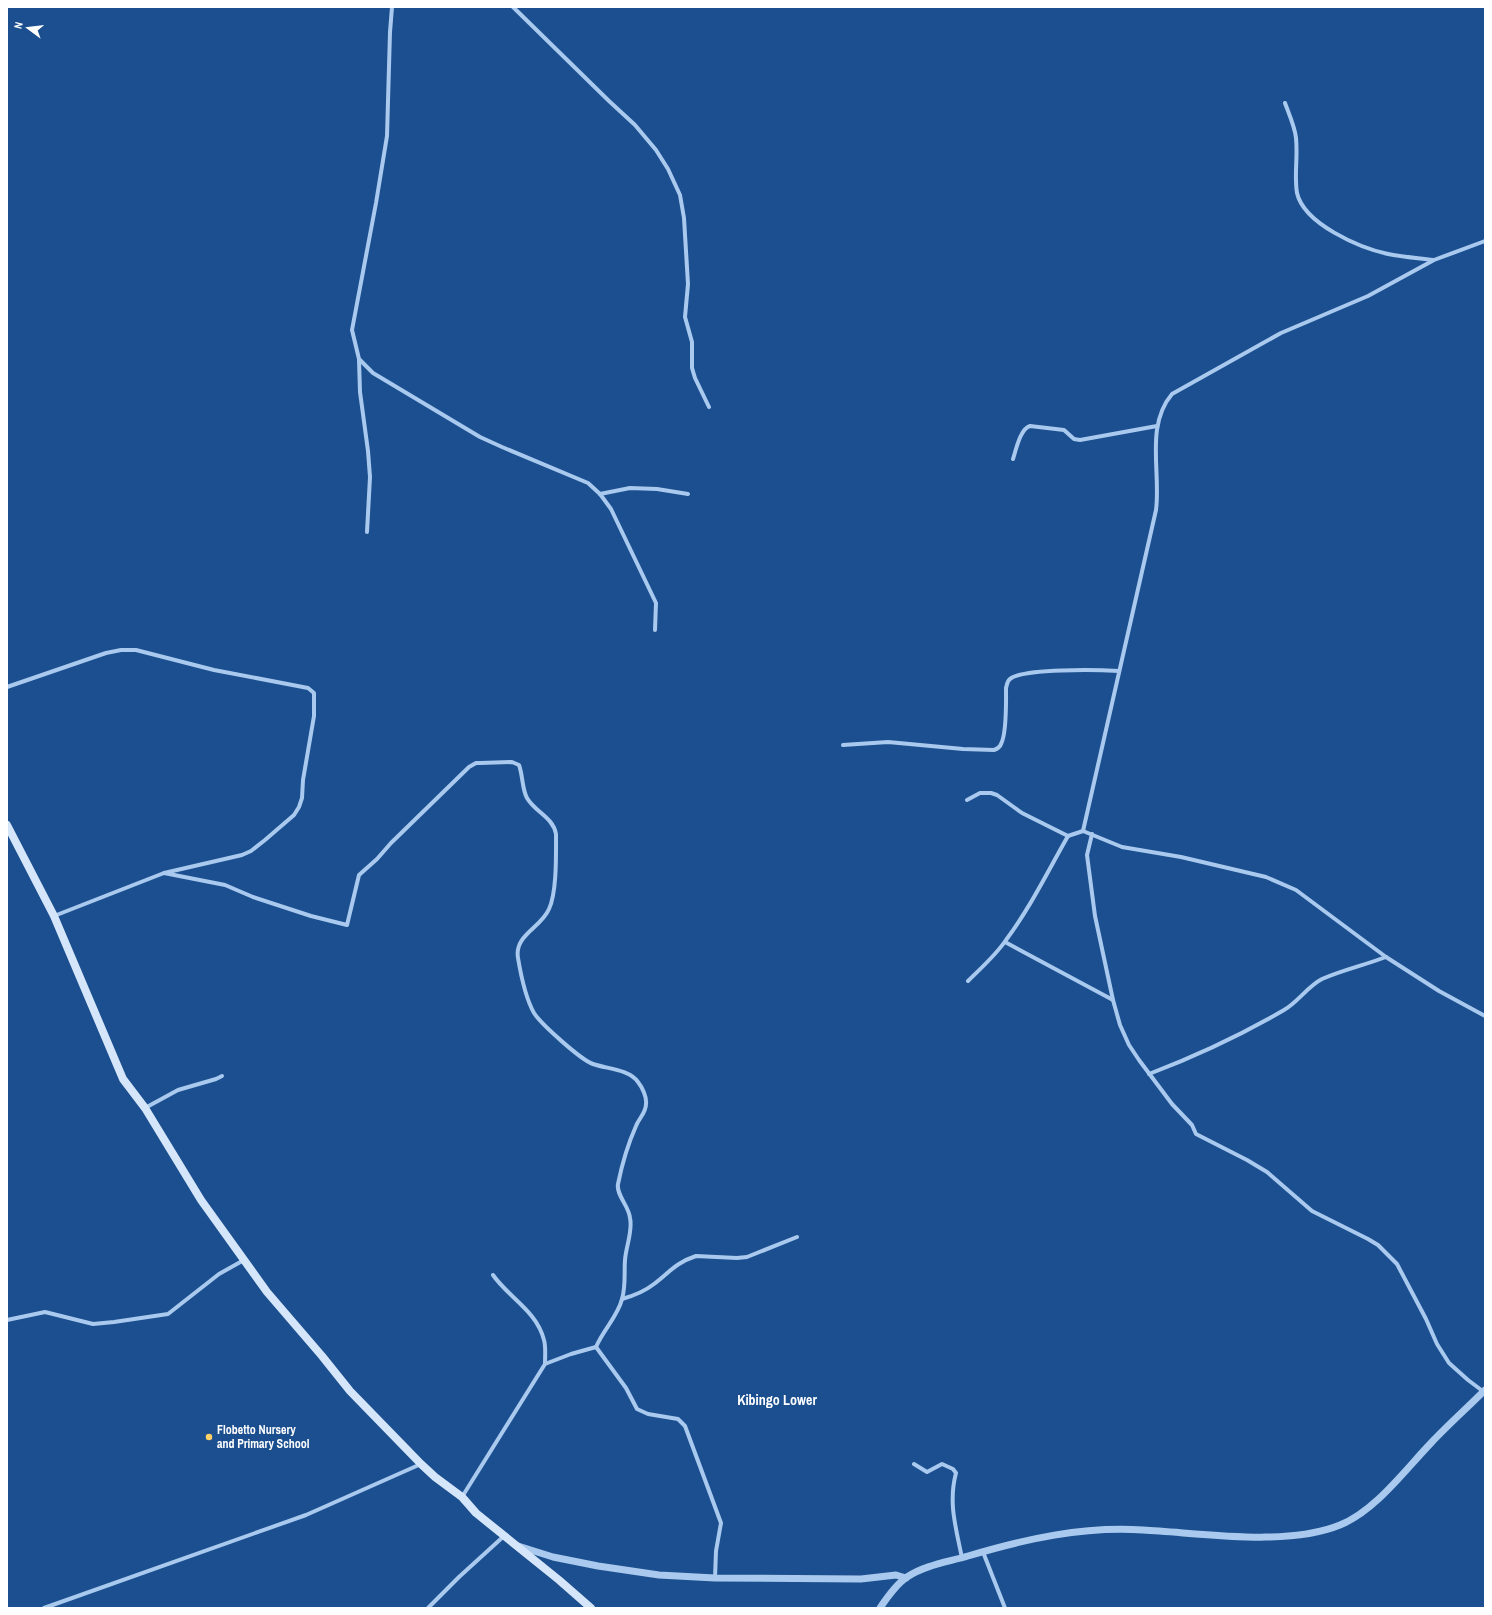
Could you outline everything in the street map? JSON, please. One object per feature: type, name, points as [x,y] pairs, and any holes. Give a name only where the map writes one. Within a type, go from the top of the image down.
[{"type":"main road","points":[[7,825],[54,916],[122,1079],[145,1108],[201,1200],[267,1292],[350,1391],[421,1464],[435,1477],[462,1497],[476,1513],[591,1608]]},
{"type":"street","points":[[367,532],[370,477],[360,392],[359,359],[352,330],[387,136],[392,7]]},
{"type":"street","points":[[513,7],[635,125],[656,150],[668,169],[680,195],[684,218],[688,284],[685,317],[692,342],[692,368],[695,378],[710,407]]},
{"type":"street","points":[[1285,103],[1296,139],[1296,184],[1298,194],[1302,206],[1315,220],[1328,230],[1347,239],[1387,254],[1434,260]]},
{"type":"street","points":[[1083,831],[1156,510],[1158,490],[1157,426],[1162,406],[1172,394],[1230,360],[1282,333],[1368,296],[1434,260],[1485,241]]},
{"type":"street","points":[[359,359],[373,374],[480,436],[588,484],[600,494],[611,508],[656,603],[655,630]]},
{"type":"street","points":[[1013,459],[1023,432],[1026,427],[1030,426],[1064,430],[1074,439],[1080,440],[1157,426]]},
{"type":"street","points":[[600,494],[630,488],[657,489],[688,494]]},
{"type":"street","points":[[7,687],[106,653],[121,650],[136,650],[214,670],[308,688],[314,693],[314,716],[303,780],[302,798],[294,815],[251,851],[225,860],[164,873],[54,916]]},
{"type":"street","points":[[844,745],[888,742],[963,749],[994,750],[999,748],[1002,743],[1004,733],[1006,688],[1010,678],[1030,673],[1071,670],[1119,671]]},
{"type":"street","points":[[164,873],[225,885],[253,897],[346,925],[359,875],[469,767],[476,763],[508,762],[518,764],[528,800],[550,821],[555,828],[556,834],[552,902],[547,914],[520,941],[518,948],[518,956],[530,1004],[535,1015],[575,1053],[592,1064],[628,1074],[638,1082],[646,1098],[645,1110],[636,1124],[626,1151],[618,1187],[631,1218],[625,1259],[622,1300],[612,1319],[601,1335],[596,1347]]},
{"type":"street","points":[[967,800],[980,793],[991,793],[997,795],[1022,813],[1068,836]]},
{"type":"street","points":[[968,981],[1005,942],[1036,894],[1068,836],[1083,831],[1122,847],[1181,857],[1266,877],[1280,882],[1296,890],[1386,957],[1444,994],[1485,1016]]},
{"type":"street","points":[[880,1608],[906,1578],[936,1564],[1028,1540],[1066,1533],[1096,1530],[1144,1530],[1171,1533],[1267,1537],[1312,1533],[1340,1525],[1356,1517],[1378,1500],[1439,1435],[1484,1391],[1468,1380],[1449,1363],[1437,1344],[1426,1319],[1397,1264],[1391,1257],[1378,1245],[1368,1239],[1312,1211],[1267,1172],[1196,1134],[1192,1125],[1172,1104],[1149,1074],[1129,1045],[1120,1025],[1113,1000],[1095,916],[1089,878],[1087,855],[1092,834]]},
{"type":"street","points":[[1005,942],[1113,1000]]},
{"type":"street","points":[[1149,1074],[1211,1049],[1260,1024],[1289,1007],[1312,986],[1322,980],[1386,957]]},
{"type":"street","points":[[145,1108],[178,1090],[222,1076]]},
{"type":"street","points":[[622,1300],[653,1284],[671,1268],[696,1256],[747,1257],[797,1237]]},
{"type":"street","points":[[7,1320],[45,1312],[93,1324],[168,1314],[219,1274],[244,1260]]},
{"type":"street","points":[[462,1497],[545,1364],[544,1340],[537,1325],[524,1306],[504,1290],[493,1275]]},
{"type":"street","points":[[545,1364],[571,1354],[596,1347]]},
{"type":"street","points":[[596,1347],[626,1388],[637,1409],[648,1414],[678,1419],[685,1426],[721,1523],[716,1551],[715,1578]]},
{"type":"street","points":[[44,1608],[306,1515],[421,1464]]},
{"type":"street","points":[[914,1464],[927,1472],[942,1464],[953,1469],[956,1473],[953,1486],[952,1512],[962,1558]]},
{"type":"street","points":[[428,1608],[504,1536]]},
{"type":"street","points":[[516,1545],[553,1557],[598,1566],[659,1574],[715,1578],[861,1579],[896,1575],[906,1578]]},
{"type":"street","points":[[983,1552],[1005,1608]]},
{"type":"place","name":"Flobetto Nursery and Primary School","points":[[209,1437]]},
{"type":"district","name":"Kibingo Lower","points":[[777,1400]]}]
